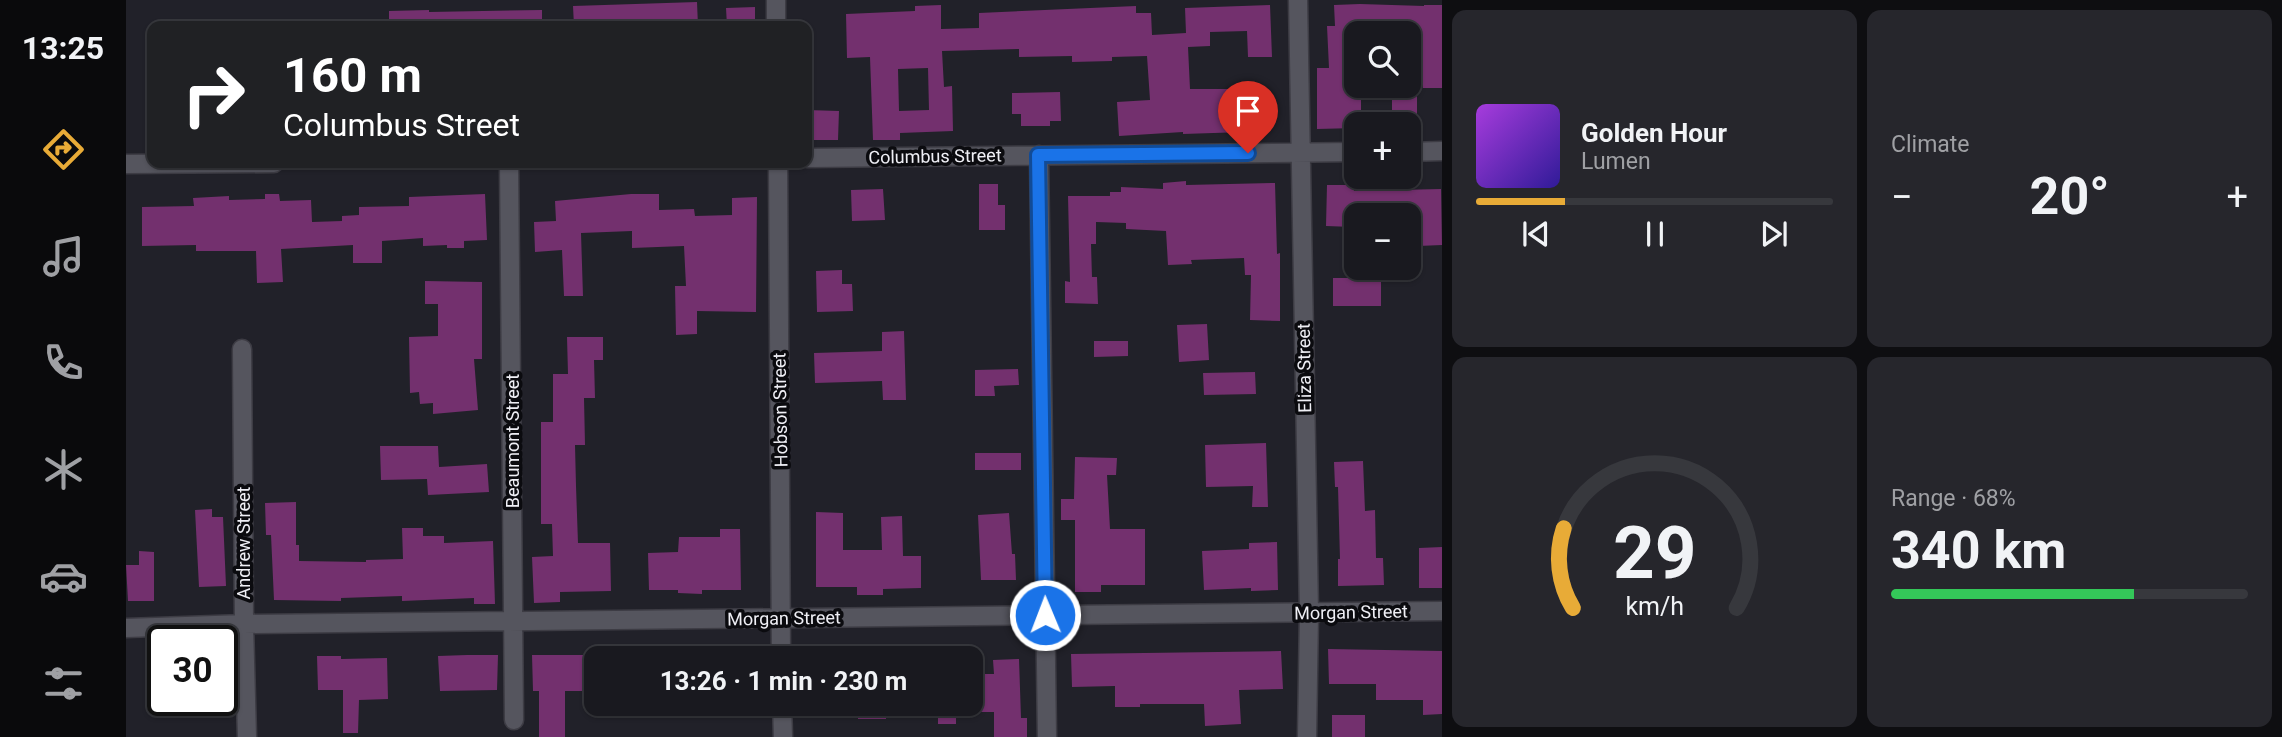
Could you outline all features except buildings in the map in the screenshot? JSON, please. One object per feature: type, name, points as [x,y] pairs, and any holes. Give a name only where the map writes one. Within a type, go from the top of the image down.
[{"type":"street","points":[[776,0],[776,21]]},
{"type":"street","name":"Eliza Street","points":[[1298,0],[1309,613],[1307,737]]},
{"type":"street","points":[[1421,152],[1442,151]]},
{"type":"street","name":"Columbus Street","points":[[812,158],[1344,152]]},
{"type":"street","points":[[1038,155],[1047,737]]},
{"type":"street","points":[[126,164],[147,164]]},
{"type":"street","name":"Beaumont Street","points":[[509,168],[514,720]]},
{"type":"street","name":"Hobson Street","points":[[778,168],[781,646]]},
{"type":"street","name":"Andrew Street","points":[[242,349],[247,737]]},
{"type":"street","name":"Morgan Street","points":[[126,628],[244,624],[1442,611]]},
{"type":"street","points":[[782,716],[783,737]]},
{"type":"route","points":[[1045,615],[1038,155],[1248,153]]}]
